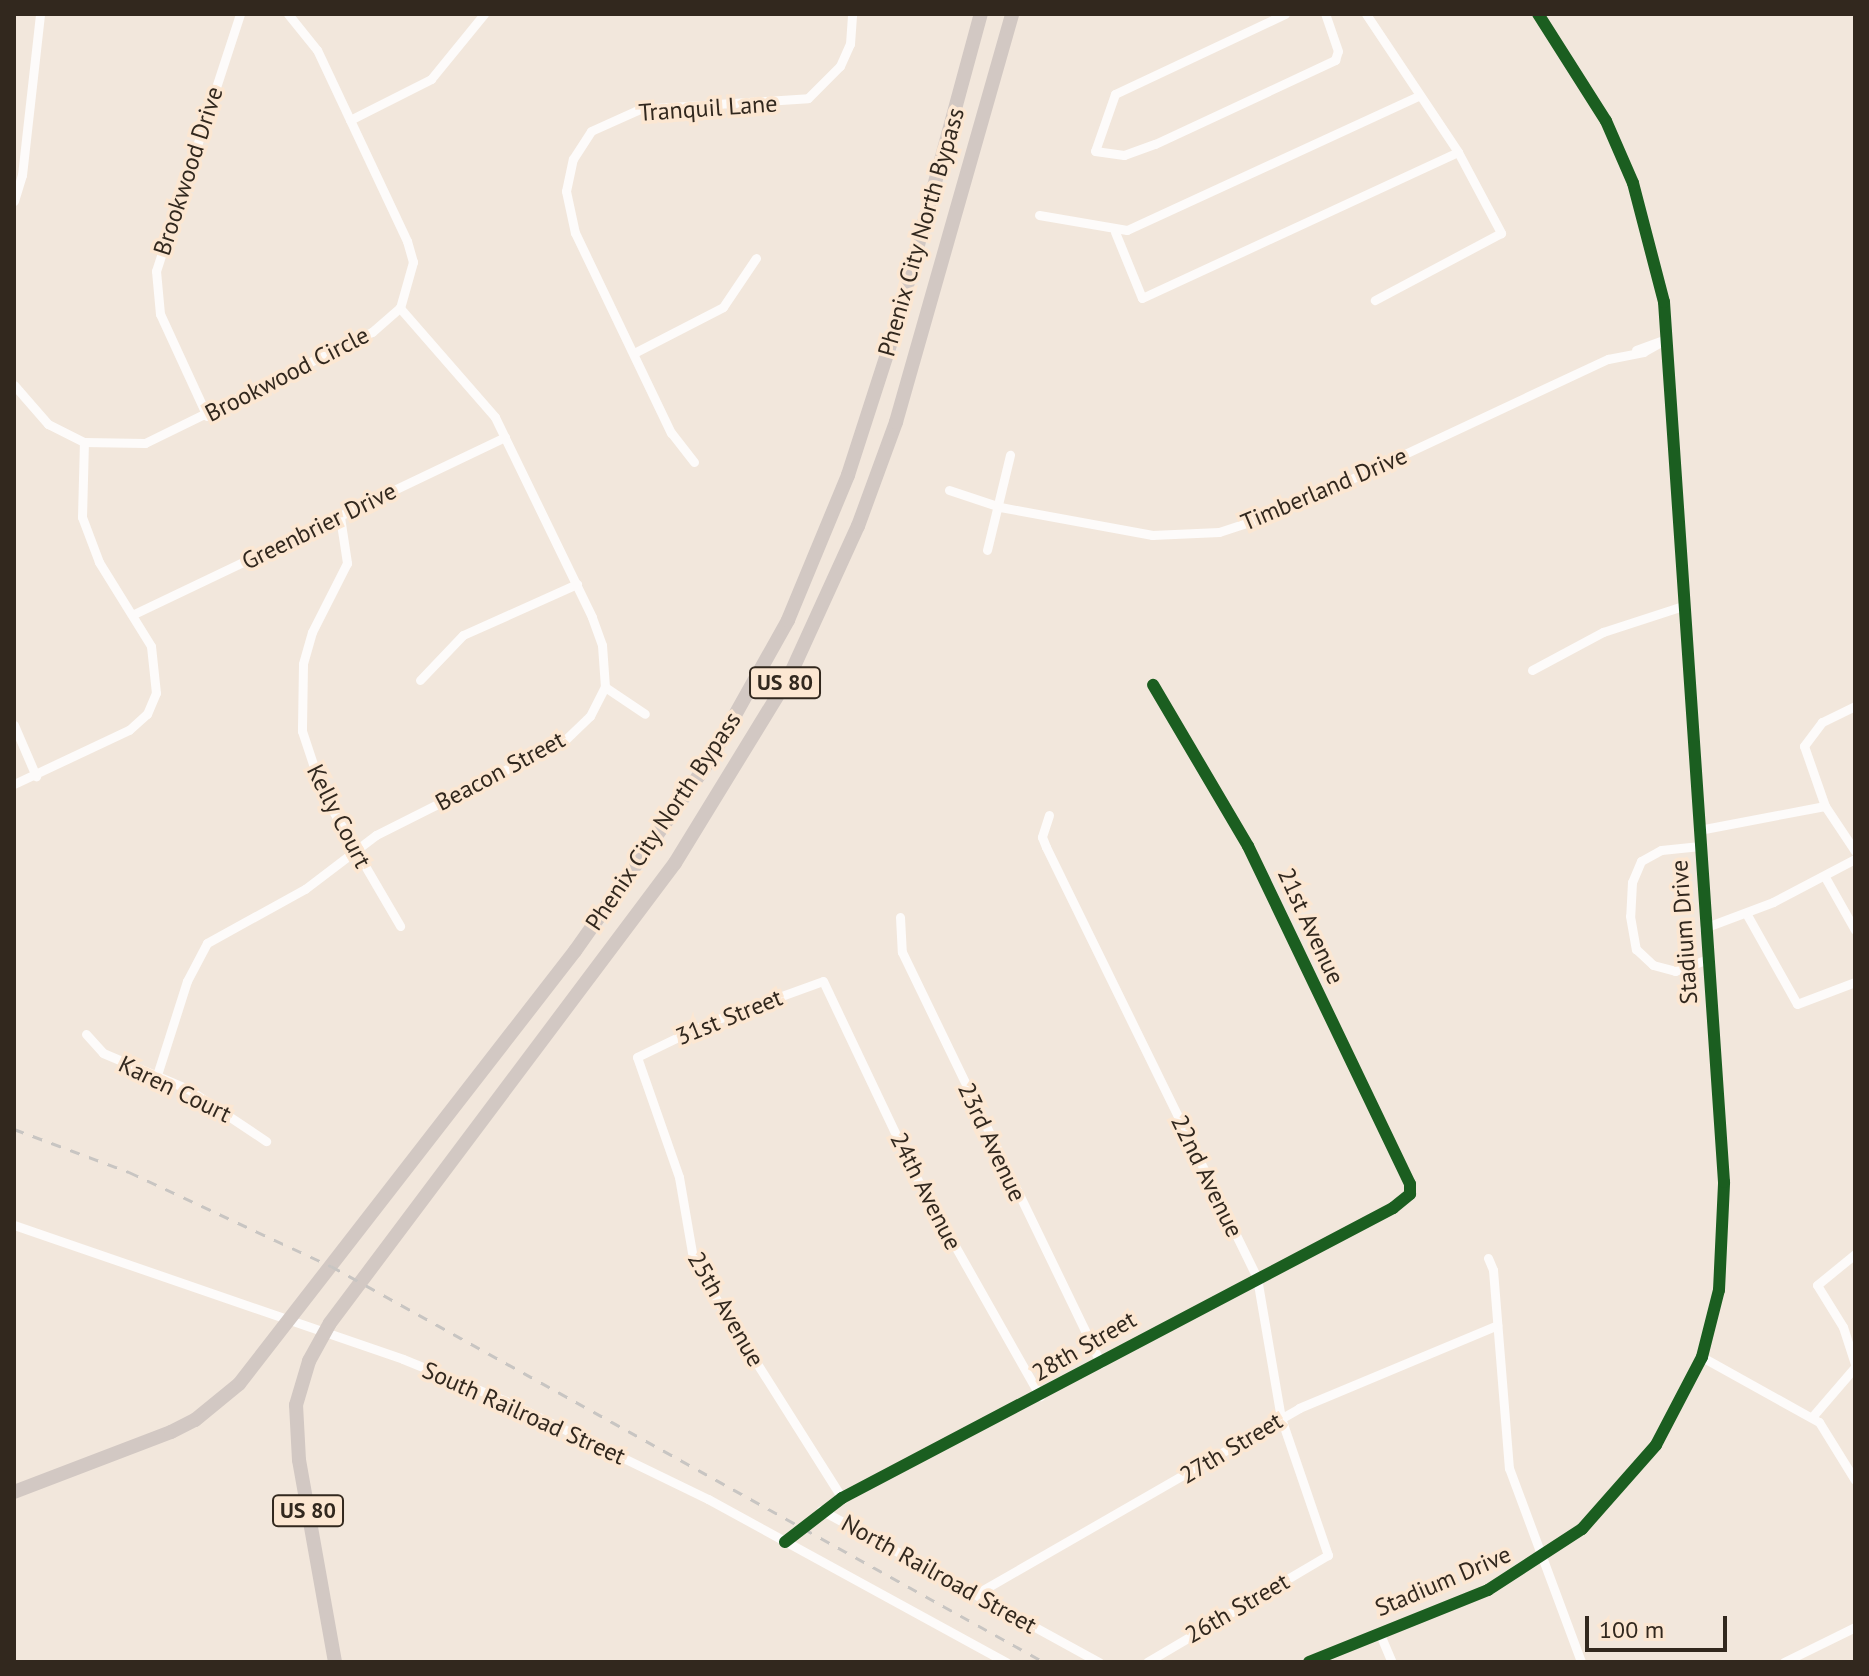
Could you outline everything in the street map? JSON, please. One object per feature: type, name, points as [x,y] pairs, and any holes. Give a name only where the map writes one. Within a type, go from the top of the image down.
[{"type":"highway","name":"Phenix City North Bypass","points":[[14,1492],[195,1420],[255,1367],[669,823],[711,758],[788,620],[874,400],[981,14]]},
{"type":"highway","name":"Phenix City North Bypass","points":[[335,1662],[299,1460],[296,1405],[309,1361],[330,1323],[675,863],[735,771],[815,626],[896,422],[1012,14]]},
{"type":"street","points":[[14,201],[22,175],[40,14]]},
{"type":"street","name":"Brookwood Drive","points":[[207,416],[160,314],[156,271],[240,14]]},
{"type":"street","points":[[288,14],[311,41],[413,262],[400,308],[482,400],[505,437],[577,584],[602,645],[605,687],[645,714]]},
{"type":"street","points":[[350,120],[431,79],[484,14]]},
{"type":"street","name":"Tranquil Lane","points":[[694,462],[671,433],[568,212],[566,191],[573,159],[591,131],[640,109],[808,98],[840,66],[850,44],[852,14]]},
{"type":"street","points":[[1285,14],[1115,94],[1108,102],[1095,151],[1124,155],[1155,144],[1335,60],[1338,51],[1325,14]]},
{"type":"street","points":[[1366,14],[1458,152],[1501,233],[1375,300]]},
{"type":"street","name":"Stadium Drive","points":[[1309,1662],[1488,1590],[1543,1559],[1582,1529],[1656,1445],[1702,1357],[1719,1290],[1725,1213],[1660,280],[1633,183],[1606,121],[1538,14]]},
{"type":"street","points":[[1039,215],[1115,232],[1169,213],[1418,96]]},
{"type":"street","points":[[1115,232],[1142,298],[1458,152]]},
{"type":"street","points":[[634,353],[723,307],[756,258]]},
{"type":"street","name":"Brookwood Circle","points":[[84,442],[145,443],[207,416],[372,332],[400,308]]},
{"type":"street","name":"Timberland Drive","points":[[949,490],[1000,507],[1152,535],[1219,532],[1283,511],[1636,350],[1659,346],[1666,339]]},
{"type":"street","points":[[14,385],[48,424],[84,442],[82,517],[99,562],[151,646],[157,679],[147,714],[129,730],[14,784]]},
{"type":"street","name":"Greenbrier Drive","points":[[134,614],[505,437]]},
{"type":"street","points":[[987,550],[1000,507],[1010,455]]},
{"type":"street","name":"Kelly Court","points":[[340,517],[347,563],[312,632],[299,697],[310,763],[353,849],[400,926]]},
{"type":"street","points":[[420,680],[463,635],[577,584]]},
{"type":"street","points":[[1532,670],[1603,632],[1683,606]]},
{"type":"street","name":"21st Avenue","points":[[1153,685],[1254,858],[1410,1184],[1410,1194]]},
{"type":"street","name":"Beacon Street","points":[[157,1075],[187,981],[207,943],[305,889],[353,849],[565,740],[590,716],[605,687]]},
{"type":"street","points":[[1855,706],[1822,722],[1804,746],[1825,806],[1855,851]]},
{"type":"street","points":[[14,725],[36,776]]},
{"type":"street","points":[[1699,830],[1825,806]]},
{"type":"street","name":"22nd Avenue","points":[[1049,815],[1044,825],[1046,847],[1257,1278],[1281,1418],[1328,1555]]},
{"type":"street","points":[[1700,846],[1661,850],[1641,861],[1632,882],[1630,916],[1636,949],[1653,965],[1675,971],[1706,960]]},
{"type":"street","points":[[1704,928],[1746,913],[1825,877],[1855,859]]},
{"type":"street","points":[[1825,877],[1855,930]]},
{"type":"street","points":[[1746,913],[1797,1004],[1855,982]]},
{"type":"street","name":"23rd Avenue","points":[[900,917],[902,952],[1101,1363]]},
{"type":"street","name":"31st Street","points":[[637,1057],[707,1023],[823,981]]},
{"type":"street","name":"24th Avenue","points":[[823,981],[916,1177],[1040,1396]]},
{"type":"street","name":"Karen Court","points":[[86,1034],[122,1065],[157,1075],[217,1106],[266,1141]]},
{"type":"street","name":"25th Avenue","points":[[637,1057],[679,1177],[694,1264],[842,1498]]},
{"type":"street","name":"28th Street","points":[[785,1542],[821,1510],[842,1498],[1040,1396],[1410,1194]]},
{"type":"street","name":"South Railroad Street","points":[[14,1225],[455,1379],[620,1455],[1006,1662]]},
{"type":"street","points":[[1812,1417],[1855,1366],[1843,1327],[1817,1285],[1855,1254]]},
{"type":"street","points":[[1488,1258],[1497,1325],[1504,1447],[1581,1662]]},
{"type":"street","name":"27th Street","points":[[976,1594],[1281,1418],[1497,1325]]},
{"type":"street","points":[[1702,1357],[1812,1417],[1834,1439],[1855,1480]]},
{"type":"street","name":"North Railroad Street","points":[[821,1510],[1099,1662]]},
{"type":"street","name":"26th Street","points":[[1147,1662],[1328,1555]]},
{"type":"street","points":[[1784,1662],[1855,1627]]},
{"type":"street","points":[[1379,1632],[1392,1662]]},
{"type":"railway","points":[[14,1129],[129,1172],[331,1266],[1044,1662]]},
{"type":"cycle path","points":[[1309,1662],[1488,1590],[1582,1529],[1656,1445],[1702,1357],[1719,1290],[1724,1182],[1664,302],[1633,183],[1606,121],[1538,14]]},
{"type":"cycle path","points":[[785,1542],[842,1498],[1393,1208],[1410,1194],[1410,1184],[1248,846],[1153,685]]}]
